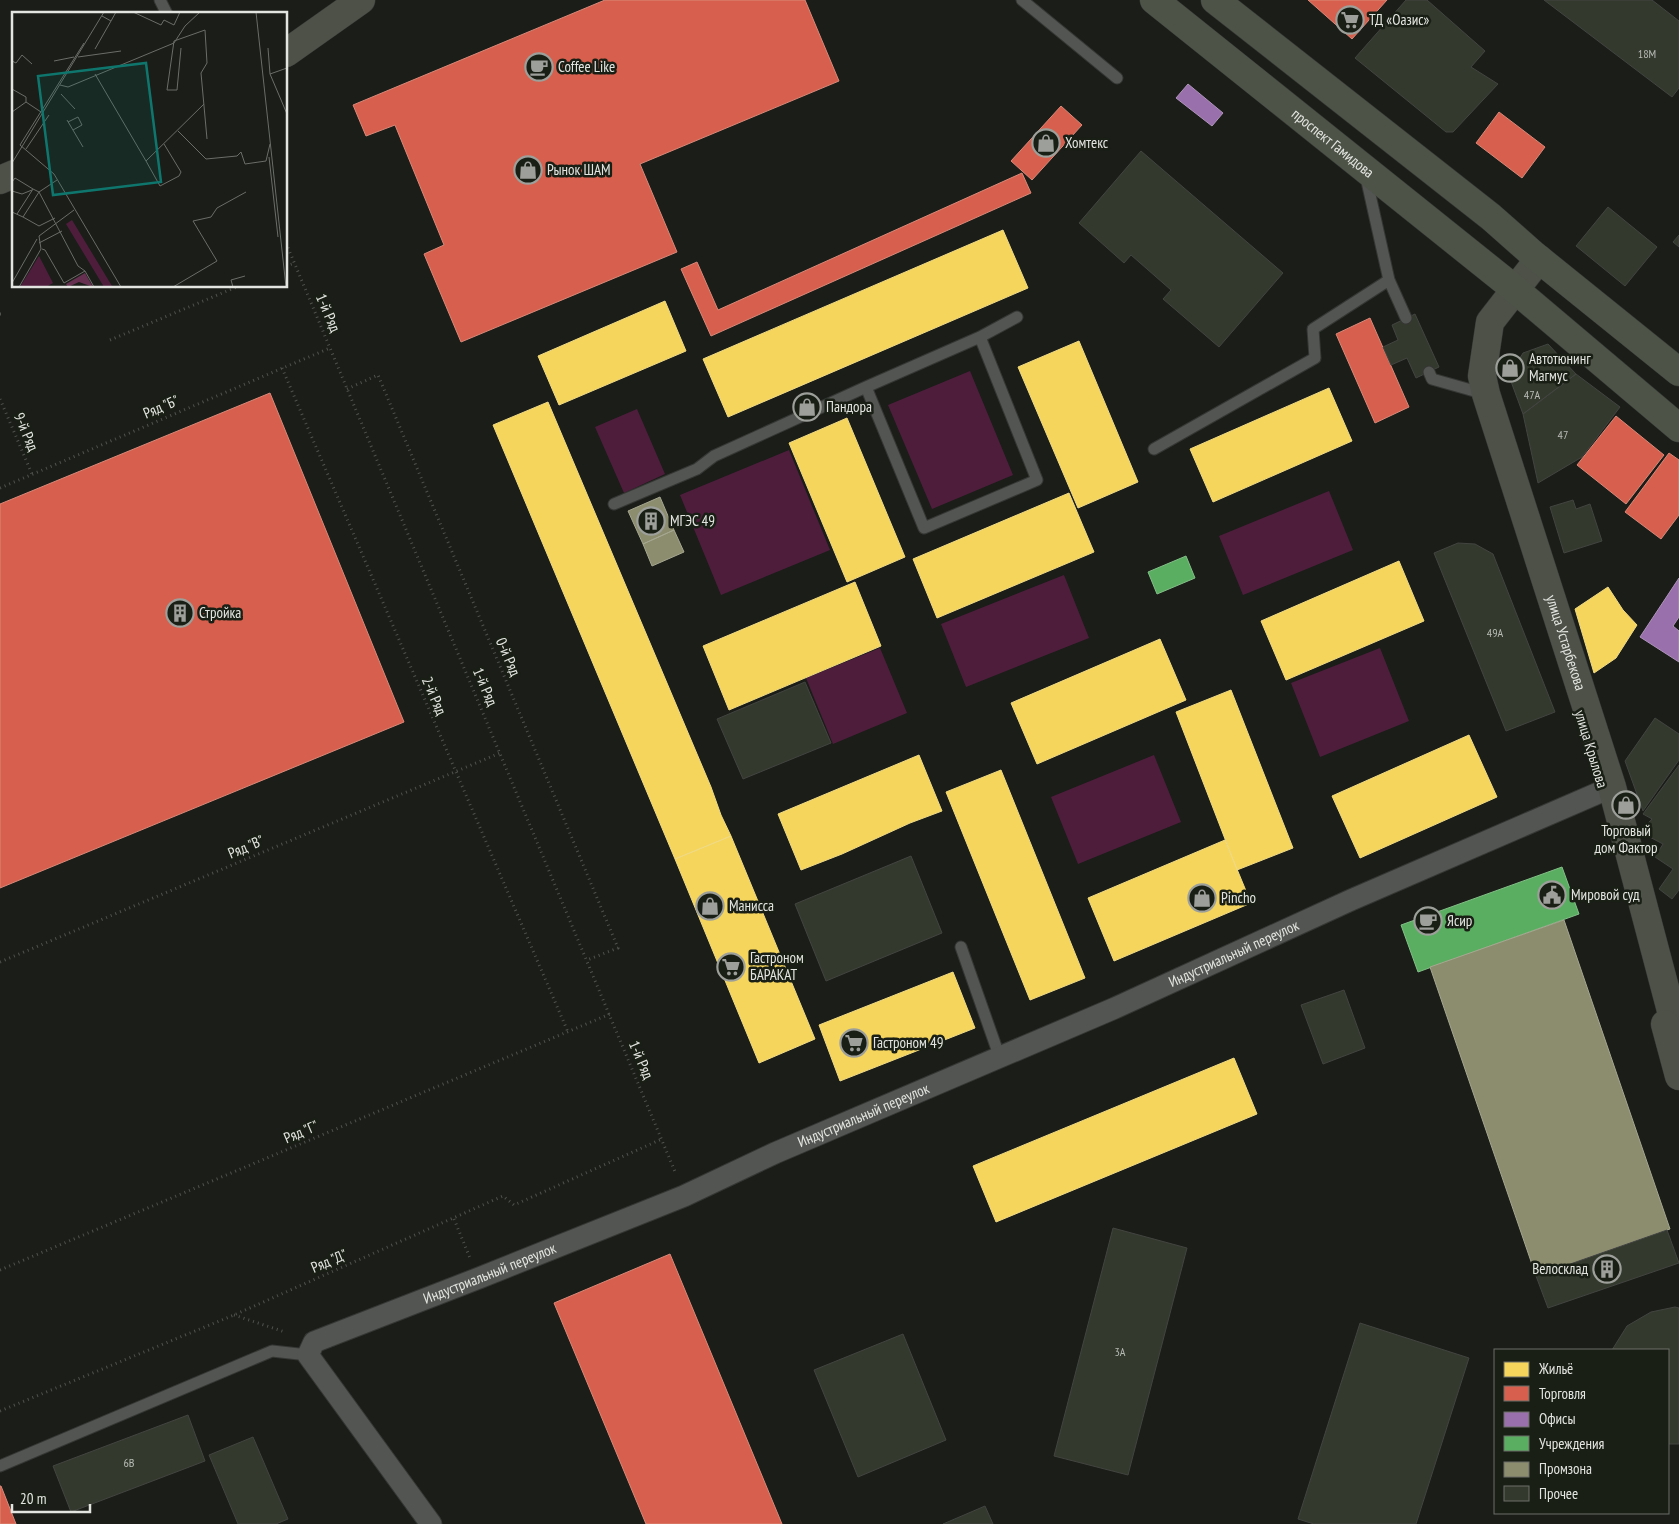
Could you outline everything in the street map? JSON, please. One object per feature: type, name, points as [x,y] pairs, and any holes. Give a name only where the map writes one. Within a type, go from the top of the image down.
[{"type":"main road","points":[[288,52],[361,0]]},
{"type":"main road","name":"проспект Гамидова","points":[[1154,0],[1513,288],[1679,428]]},
{"type":"main road","points":[[1214,0],[1491,217],[1536,257],[1679,372]]},
{"type":"main road","points":[[0,180],[12,175]]},
{"type":"main road","points":[[1513,288],[1536,257]]},
{"type":"main road","name":"улица Крылова","points":[[1513,288],[1486,320],[1479,375],[1483,393],[1608,789],[1679,1076]]},
{"type":"main road","points":[[1608,789],[1679,1041]]},
{"type":"street","name":"Индустриальный переулок","points":[[311,1348],[684,1196],[775,1153],[1115,1008],[1351,900],[1608,789]]},
{"type":"street","points":[[311,1348],[431,1524]]},
{"type":"lane","points":[[160,0],[166,12]]},
{"type":"lane","points":[[1022,0],[1117,78]]},
{"type":"lane","points":[[1364,168],[1389,280],[1406,318]]},
{"type":"lane","points":[[1154,449],[1316,358],[1313,329],[1389,280]]},
{"type":"lane","points":[[614,504],[697,469],[714,456],[866,386],[980,337],[1017,317]]},
{"type":"lane","points":[[866,386],[924,528],[1037,480],[980,337]]},
{"type":"lane","points":[[1429,372],[1432,379],[1483,393]]},
{"type":"lane","points":[[961,947],[1000,1058]]},
{"type":"lane","points":[[0,1466],[272,1351],[311,1348]]},
{"type":"path","name":"1-й Ряд","points":[[288,247],[610,1014],[684,1196]]},
{"type":"path","points":[[288,265],[295,263]]},
{"type":"path","points":[[110,340],[234,288]]},
{"type":"path","name":"Ряд \"Б\"","points":[[0,488],[330,348]]},
{"type":"path","name":"2-й Ряд","points":[[282,368],[568,1032]]},
{"type":"path","name":"0-й Ряд","points":[[347,388],[378,375],[618,948],[587,960]]},
{"type":"path","name":"9-й Ряд","points":[[0,399],[32,474]]},
{"type":"path","name":"Ряд \"В\"","points":[[0,962],[500,753]]},
{"type":"path","name":"Ряд \"Г\"","points":[[0,1270],[610,1014]]},
{"type":"path","name":"Ряд \"Д\"","points":[[0,1411],[234,1315],[503,1196],[514,1205],[662,1140]]},
{"type":"path","points":[[454,1219],[479,1278]]},
{"type":"path","points":[[234,1315],[311,1348]]},
{"type":"shaded area","points":[[970,371],[1013,475],[932,509],[888,405]]},
{"type":"shaded area","points":[[637,409],[665,474],[624,493],[595,427]]},
{"type":"shaded area","points":[[789,450],[830,550],[721,595],[680,495]]},
{"type":"shaded area","points":[[1329,491],[1353,550],[1243,595],[1219,536]]},
{"type":"shaded area","points":[[1064,575],[1089,638],[966,687],[941,624]]},
{"type":"shaded area","points":[[880,648],[907,713],[833,744],[806,678]]},
{"type":"shaded area","points":[[1380,648],[1409,721],[1320,757],[1291,683]]},
{"type":"shaded area","points":[[1154,755],[1181,822],[1078,864],[1051,797]]},
{"type":"building: Жильё","points":[[1003,230],[1028,288],[728,417],[703,359]]},
{"type":"building: Жильё","points":[[665,301],[686,351],[559,405],[538,356]]},
{"type":"building: Жильё","points":[[1079,341],[1138,482],[1078,508],[1018,367]]},
{"type":"building: Жильё","points":[[1329,388],[1352,441],[1213,502],[1190,449]]},
{"type":"building: Жильё","points":[[548,402],[731,836],[675,859],[493,425]]},
{"type":"building: Жильё","points":[[847,418],[905,557],[847,582],[789,443]]},
{"type":"building: Жильё","points":[[1069,493],[1094,552],[937,618],[913,559]]},
{"type":"building: Жильё","points":[[1399,561],[1424,621],[1286,680],[1261,621]]},
{"type":"building: Жильё","points":[[855,582],[881,646],[729,710],[703,646]]},
{"type":"building: Жильё","points":[[1608,587],[1623,610],[1637,625],[1616,658],[1594,673],[1575,609]]},
{"type":"building: Жильё","points":[[1160,639],[1186,700],[1037,764],[1011,703]]},
{"type":"building: Жильё","points":[[1231,690],[1293,848],[1237,870],[1176,712]]},
{"type":"building: Жильё","points":[[1469,735],[1497,797],[1360,858],[1332,796]]},
{"type":"building: Жильё","points":[[919,755],[942,811],[801,870],[778,814]]},
{"type":"building: Жильё","points":[[1001,770],[1085,978],[1030,1000],[946,792]]},
{"type":"building: Жильё","points":[[731,836],[815,1039],[759,1063],[675,859]]},
{"type":"building: Жильё","points":[[1225,840],[1251,903],[1114,961],[1088,898]]},
{"type":"building: Жильё","points":[[953,972],[975,1028],[840,1081],[819,1025]]},
{"type":"building: Жильё","points":[[1234,1058],[1257,1114],[996,1222],[973,1166]]},
{"type":"building: Торговля","name":"Рынок ШАМ","points":[[605,0],[805,0],[839,81],[640,164],[677,252],[461,342],[424,254],[444,245],[395,125],[366,136],[353,105]]},
{"type":"building: Торговля","name":"ТД «Оазис»","points":[[1308,0],[1387,0],[1352,39]]},
{"type":"building: Торговля","name":"Хомтекс","points":[[1061,106],[1082,125],[1032,180],[1011,161]]},
{"type":"building: Торговля","points":[[1499,112],[1545,147],[1522,178],[1476,143]]},
{"type":"building: Торговля","points":[[1022,173],[1031,193],[711,336],[681,269],[697,262],[718,310]]},
{"type":"building: Торговля","points":[[1370,318],[1409,407],[1375,423],[1336,334]]},
{"type":"building: Торговля","name":"Стройка","points":[[270,393],[404,722],[0,888],[0,504]]},
{"type":"building: Торговля","points":[[1616,416],[1664,455],[1626,504],[1577,465]]},
{"type":"building: Торговля","points":[[1669,453],[1679,460],[1679,515],[1661,539],[1625,512]]},
{"type":"building: Торговля","points":[[670,1254],[782,1524],[646,1524],[554,1303]]},
{"type":"building: Торговля","points":[[1,1486],[16,1524],[0,1524]]},
{"type":"building: Офисы","points":[[1188,84],[1223,113],[1212,126],[1176,98]]},
{"type":"building: Офисы","points":[[1679,578],[1679,617],[1673,626],[1679,631],[1679,662],[1640,637]]},
{"type":"building: Учреждения","points":[[1186,556],[1195,578],[1157,594],[1148,572]]},
{"type":"building: Учреждения","points":[[1562,867],[1579,914],[1418,972],[1401,925]]},
{"type":"building: Промзона","name":"МГЭС 49","points":[[660,497],[674,530],[643,544],[628,511]]},
{"type":"building: Промзона","points":[[674,530],[684,552],[652,566],[643,544]]},
{"type":"building: Промзона","points":[[1564,920],[1670,1229],[1536,1276],[1430,967]]},
{"type":"building: Прочее","points":[[1406,0],[1427,0],[1485,51],[1471,67],[1498,84],[1453,132],[1446,132],[1355,58]]},
{"type":"building: Прочее","points":[[1544,0],[1652,0],[1679,21],[1679,88],[1672,97]]},
{"type":"building: Прочее","points":[[1141,151],[1283,273],[1219,347],[1163,299],[1171,290],[1131,255],[1124,263],[1079,223]]},
{"type":"building: Прочее","points":[[1608,207],[1657,247],[1625,286],[1576,246]]},
{"type":"building: Прочее","points":[[1679,235],[1679,247],[1673,242]]},
{"type":"building: Прочее","points":[[1415,314],[1439,367],[1416,378],[1407,358],[1391,365],[1383,347],[1398,340],[1392,325]]},
{"type":"building: Прочее","points":[[1548,344],[1576,374],[1523,414],[1509,376],[1523,353]]},
{"type":"building: Прочее","points":[[1576,374],[1620,407],[1582,457],[1538,483],[1523,414]]},
{"type":"building: Прочее","points":[[1573,500],[1576,509],[1590,504],[1602,541],[1564,553],[1550,507]]},
{"type":"building: Прочее","points":[[1458,543],[1475,544],[1493,554],[1555,712],[1506,731],[1434,553]]},
{"type":"building: Прочее","points":[[805,682],[831,743],[743,779],[717,719]]},
{"type":"building: Прочее","points":[[1655,718],[1679,734],[1679,760],[1643,811],[1625,761]]},
{"type":"building: Прочее","points":[[1679,765],[1679,890],[1672,899],[1659,889],[1673,869],[1655,857],[1663,844],[1640,832],[1652,819],[1643,814]]},
{"type":"building: Прочее","points":[[911,856],[942,933],[826,981],[795,904]]},
{"type":"building: Прочее","points":[[1344,990],[1365,1048],[1323,1064],[1301,1005]]},
{"type":"building: Прочее","points":[[1113,1228],[1187,1248],[1128,1475],[1054,1456]]},
{"type":"building: Прочее","name":"Велосклад","points":[[1667,1230],[1679,1263],[1548,1308],[1536,1276]]},
{"type":"building: Прочее","points":[[1675,1307],[1679,1308],[1679,1444],[1669,1444],[1669,1349],[1613,1349],[1627,1326],[1651,1312]]},
{"type":"building: Прочее","points":[[1360,1323],[1469,1358],[1416,1524],[1314,1524],[1298,1519]]},
{"type":"building: Прочее","points":[[903,1334],[946,1440],[858,1477],[814,1370]]},
{"type":"building: Прочее","points":[[188,1415],[205,1461],[71,1512],[53,1466]]},
{"type":"building: Прочее","points":[[253,1437],[288,1519],[276,1524],[238,1524],[209,1455]]},
{"type":"building: Прочее","points":[[985,1506],[993,1524],[943,1524]]},
{"type":"place","name":"ТД «Оазис»","points":[[1350,20]]},
{"type":"place","name":"Coffee Like","points":[[539,67]]},
{"type":"place","name":"Хомтекс","points":[[1046,143]]},
{"type":"place","name":"Рынок ШАМ","points":[[528,170]]},
{"type":"place","name":"Автотюнинг Магмус","points":[[1510,368]]},
{"type":"place","name":"Пандора","points":[[807,407]]},
{"type":"place","name":"МГЭС 49","points":[[651,521]]},
{"type":"place","name":"Стройка","points":[[180,613]]},
{"type":"place","name":"Торговый дом Фактор","points":[[1626,805]]},
{"type":"place","name":"Мировой суд","points":[[1552,895]]},
{"type":"place","name":"Pincho","points":[[1202,898]]},
{"type":"place","name":"Манисса","points":[[710,906]]},
{"type":"place","name":"Ясир","points":[[1428,921]]},
{"type":"place","name":"Гастроном БАРАКАТ","points":[[731,967]]},
{"type":"place","name":"Гастроном 49","points":[[854,1043]]},
{"type":"place","name":"Велосклад","points":[[1607,1269]]}]
